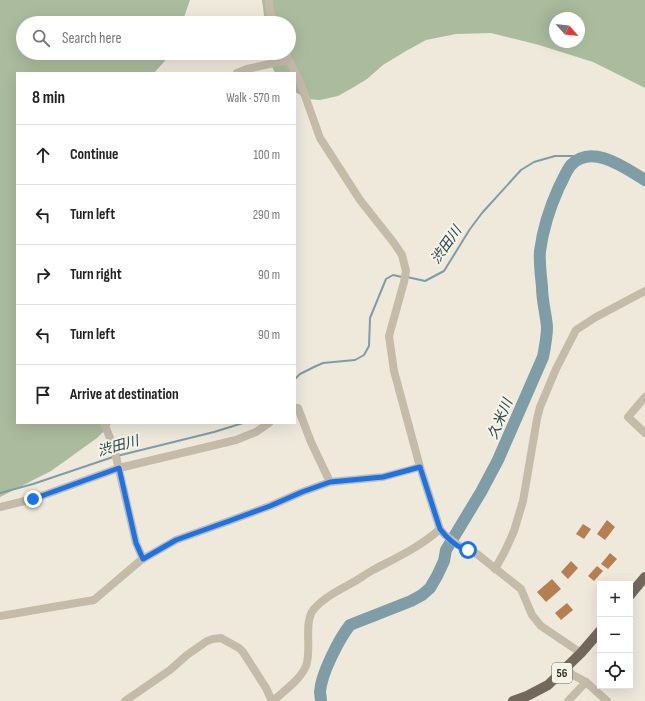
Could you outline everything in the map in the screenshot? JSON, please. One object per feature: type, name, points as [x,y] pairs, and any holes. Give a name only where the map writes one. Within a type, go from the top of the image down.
[{"type":"main road","points":[[633,591],[645,577]]},
{"type":"main road","name":"56","points":[[513,701],[527,696],[548,685],[566,669],[597,634]]},
{"type":"street","points":[[269,0],[271,16]]},
{"type":"street","points":[[240,72],[274,60]]},
{"type":"street","points":[[288,60],[295,72]]},
{"type":"street","points":[[296,73],[320,138],[360,200],[402,255],[406,271],[389,336],[394,370],[420,467],[442,531],[464,549],[477,554],[521,589],[532,615],[541,626],[581,653]]},
{"type":"street","points":[[495,569],[514,531],[523,501],[540,407],[556,369],[576,330],[596,317],[645,291]]},
{"type":"street","points":[[645,397],[628,417],[645,433]]},
{"type":"street","points":[[296,408],[298,408],[310,442],[330,482]]},
{"type":"street","points":[[104,424],[114,448],[136,543],[143,559]]},
{"type":"street","points":[[0,507],[33,499],[119,466],[236,440],[256,432],[268,424]]},
{"type":"street","points":[[0,616],[94,600],[143,559],[176,540],[270,506],[330,482],[383,477],[420,467]]},
{"type":"street","points":[[125,701],[170,670],[187,655],[207,641],[221,638],[239,648],[243,652],[273,701],[300,676],[307,664],[308,630],[310,617],[313,610],[338,590],[406,553],[442,531]]},
{"type":"street","points":[[566,669],[573,675],[586,682],[607,701]]},
{"type":"street","points":[[568,701],[586,682]]},
{"type":"green space","points":[[0,0],[190,0],[184,16],[16,16],[16,60],[166,60],[155,72],[16,72],[16,424],[111,424],[97,438],[51,471],[0,497]]},
{"type":"green space","points":[[262,0],[645,0],[645,88],[593,62],[539,45],[491,33],[456,34],[426,40],[383,65],[367,79],[354,87],[338,96],[320,100],[308,99],[296,93],[296,72],[275,72],[270,60],[296,60],[296,16],[264,16]]},
{"type":"building","points":[[607,520],[615,527],[605,540],[597,534]]},
{"type":"building","points":[[583,524],[591,529],[584,539],[576,534]]},
{"type":"building","points":[[610,553],[617,559],[608,569],[601,564]]},
{"type":"building","points":[[571,561],[578,568],[568,579],[561,572]]},
{"type":"building","points":[[597,566],[603,571],[594,581],[588,576]]},
{"type":"building","points":[[552,579],[561,589],[546,602],[537,592]]},
{"type":"building","points":[[567,603],[573,610],[561,620],[555,613]]},
{"type":"waterway","name":"渋田川","points":[[407,277],[425,281],[444,271],[470,229],[482,213],[521,170],[534,162],[555,156],[573,156],[578,159]]},
{"type":"waterway","name":"久米川","points":[[321,701],[321,685],[327,667],[336,648],[350,625],[411,601],[422,595],[430,588],[444,561],[446,550],[481,492],[498,460],[543,357],[547,327],[543,297],[540,251],[550,210],[559,187],[571,165],[579,159],[589,156],[598,157],[618,164],[645,180]]},
{"type":"waterway","name":"渋田川","points":[[296,378],[300,374],[323,363],[355,360],[364,355],[369,346],[370,318],[386,279],[393,275],[402,277]]},
{"type":"waterway","name":"渋田川","points":[[117,456],[214,432],[240,424]]},
{"type":"waterway","name":"渋田川","points":[[0,493],[33,484],[113,457]]},
{"type":"route","points":[[33,499],[119,468],[136,543],[143,559],[176,540],[201,532],[202,530],[270,506],[330,482],[383,477],[420,467],[440,529],[454,542],[468,550]]}]
